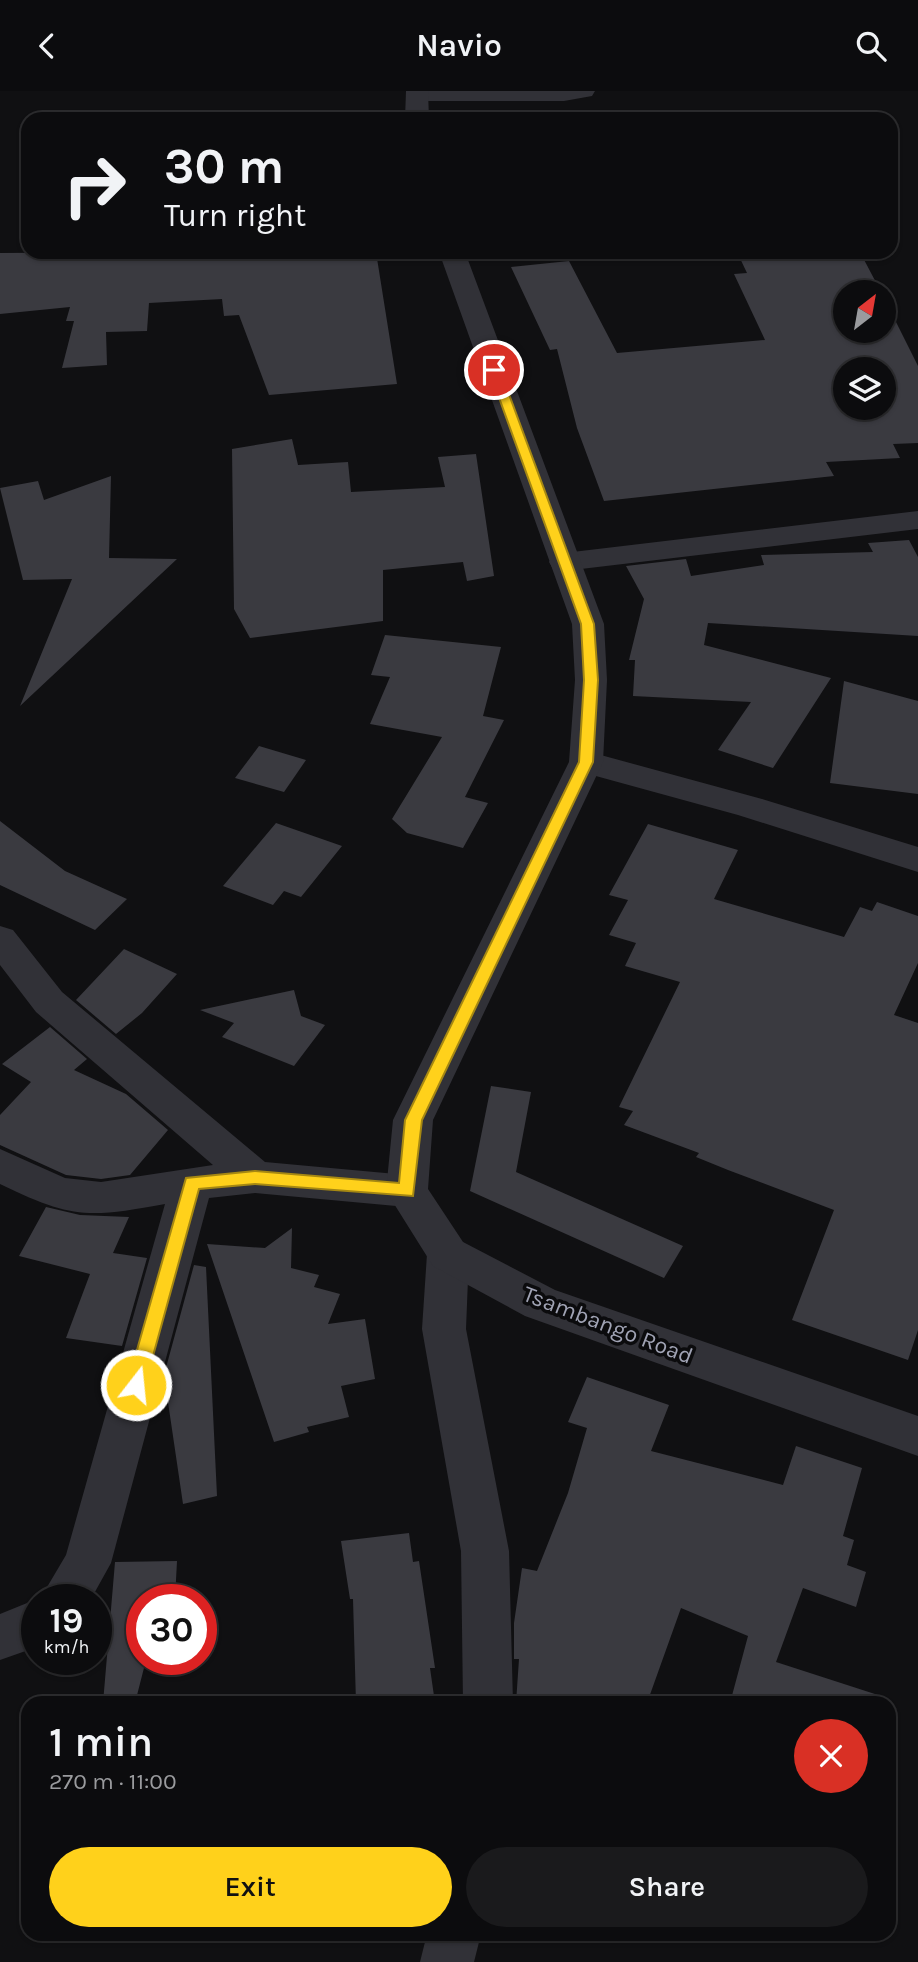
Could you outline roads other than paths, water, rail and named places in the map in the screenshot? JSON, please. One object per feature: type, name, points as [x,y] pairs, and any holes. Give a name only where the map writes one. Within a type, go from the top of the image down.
[{"type":"street","points":[[417,112],[417,93],[564,94],[584,91]]},
{"type":"street","points":[[0,1165],[59,1193],[101,1199],[192,1183],[255,1177],[407,1191],[413,1120],[586,762],[591,680],[588,624],[455,259]]},
{"type":"street","points":[[564,562],[918,520]]},
{"type":"street","points":[[586,762],[750,807],[918,860]]},
{"type":"street","points":[[0,939],[49,1002],[255,1177]]},
{"type":"street","points":[[74,1584],[87,1563],[192,1183]]},
{"type":"street","name":"Tsambango Road","points":[[407,1191],[448,1254],[540,1303],[918,1436]]},
{"type":"street","points":[[448,1254],[444,1329],[485,1551],[488,1696]]},
{"type":"street","points":[[0,1637],[21,1630]]},
{"type":"street","points":[[447,1962],[452,1941]]}]
